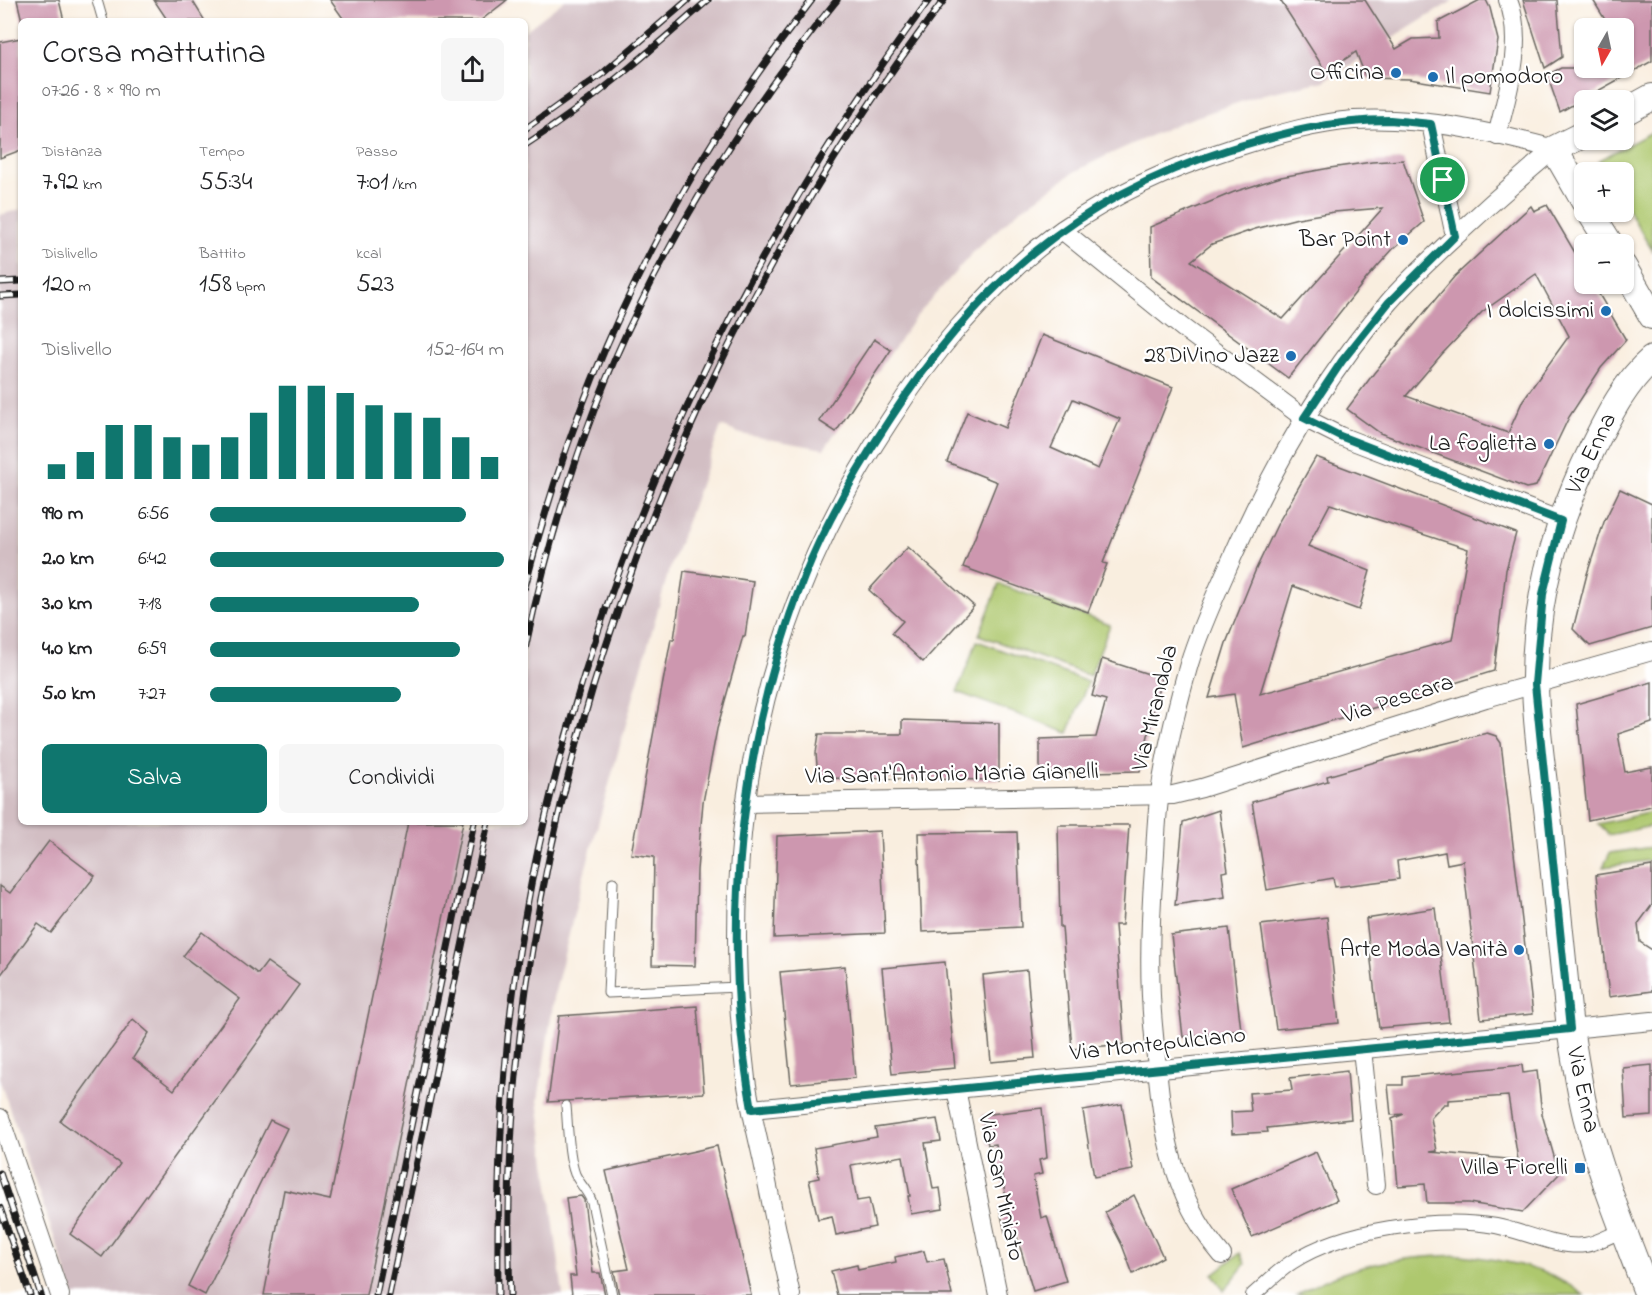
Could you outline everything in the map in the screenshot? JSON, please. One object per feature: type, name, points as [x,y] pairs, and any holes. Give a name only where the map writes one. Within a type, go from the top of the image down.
[{"type":"main road","points":[[1634,106],[1652,97]]},
{"type":"main road","points":[[1574,139],[1554,149],[1574,184]]},
{"type":"main road","points":[[1634,285],[1652,316]]},
{"type":"main road","name":"Via Enna","points":[[1648,1295],[1600,1165],[1583,1102],[1570,1029],[1535,684],[1543,594],[1561,521],[1574,489],[1613,410],[1635,376],[1652,358]]},
{"type":"street","points":[[1497,136],[1514,49],[1512,17],[1508,0]]},
{"type":"street","points":[[790,1295],[752,1109],[744,1057],[738,987],[737,932],[745,803],[751,760],[764,702],[805,575],[847,488],[893,415],[936,353],[992,290],[1037,249],[1062,230],[1104,203],[1151,179],[1215,154],[1316,126],[1351,121],[1390,120],[1431,124],[1554,149]]},
{"type":"street","points":[[1431,124],[1455,236]]},
{"type":"street","name":"Via Mirandola","points":[[1221,1255],[1200,1226],[1175,1173],[1164,1128],[1156,1068],[1149,982],[1148,955],[1159,796],[1182,691],[1197,640],[1252,514],[1304,418],[1342,361],[1389,302],[1455,236],[1554,149]]},
{"type":"street","points":[[1062,230],[1199,341],[1304,418],[1340,436],[1561,521]]},
{"type":"street","name":"Via Pescara","points":[[1159,796],[1202,788],[1535,684],[1652,651]]},
{"type":"street","name":"Via Sant'Antonio Maria Gianelli","points":[[745,803],[1159,796]]},
{"type":"street","name":"Via Montepulciano","points":[[752,1109],[1652,1021]]},
{"type":"street","points":[[1362,1048],[1376,1185]]},
{"type":"street","name":"Via San Miniato","points":[[956,1089],[998,1295]]},
{"type":"street","points":[[0,1118],[60,1295]]},
{"type":"street","points":[[1253,1295],[1293,1262],[1330,1243],[1363,1233],[1430,1223],[1467,1224],[1494,1226],[1563,1244],[1587,1245],[1623,1230]]},
{"type":"lane","points":[[97,0],[102,18]]},
{"type":"lane","points":[[613,882],[608,993],[738,987]]},
{"type":"lane","points":[[566,1106],[574,1168],[578,1179],[588,1191],[592,1203],[612,1295]]},
{"type":"shaded area","points":[[565,0],[1280,0],[1327,71],[1386,33],[1365,0],[1454,0],[1324,81],[1264,94],[1181,122],[1074,172],[1016,213],[974,251],[915,318],[824,449],[741,434],[721,426],[667,577],[581,885],[555,992],[538,1100],[563,1295],[74,1295],[0,1081],[0,215],[18,210],[18,825],[528,825],[528,29]]},
{"type":"green space","points":[[1652,132],[1652,250],[1634,220],[1634,162],[1600,162],[1599,160],[1618,150],[1634,150],[1634,142]]},
{"type":"green space","points":[[999,584],[1110,625],[1090,676],[979,635]]},
{"type":"green space","points":[[977,641],[1088,682],[1068,733],[957,692]]},
{"type":"green space","points":[[1652,812],[1652,826],[1609,835],[1598,824]]},
{"type":"green space","points":[[1652,847],[1652,860],[1603,867],[1610,853]]},
{"type":"green space","points":[[1240,1253],[1245,1264],[1224,1291],[1213,1274]]},
{"type":"green space","points":[[1461,1255],[1509,1262],[1541,1271],[1570,1285],[1584,1295],[1297,1295],[1336,1276],[1376,1264]]},
{"type":"building","points":[[17,0],[59,0],[63,18],[21,18]]},
{"type":"building","points":[[154,0],[192,0],[203,18],[166,18]]},
{"type":"building","points":[[330,0],[507,0],[484,18],[343,18]]},
{"type":"building","points":[[1280,0],[1365,0],[1396,49],[1413,39],[1439,38],[1438,22],[1480,0],[1486,0],[1498,40],[1490,92],[1409,79],[1366,78],[1356,52],[1326,72]]},
{"type":"building","points":[[1523,0],[1557,0],[1562,57],[1545,68]]},
{"type":"building","points":[[1593,0],[1652,0],[1652,61],[1634,71],[1634,18],[1604,18]]},
{"type":"building","points":[[18,39],[18,151],[0,158],[0,42]]},
{"type":"building","points":[[1561,68],[1574,68],[1574,78],[1621,78],[1600,90],[1574,90],[1574,104],[1560,112],[1547,75]]},
{"type":"building","points":[[1403,160],[1424,222],[1393,249],[1367,278],[1288,378],[1151,277],[1150,227],[1234,192],[1281,177],[1372,162]],"holes":[[[1383,208],[1283,319],[1191,261],[1212,244],[1255,229],[1334,212]]]},
{"type":"building","points":[[1547,205],[1574,251],[1574,294],[1599,294],[1626,340],[1601,368],[1569,417],[1536,486],[1526,488],[1380,433],[1347,409],[1454,277],[1531,206],[1534,211]],"holes":[[[1536,274],[1569,336],[1523,400],[1508,433],[1406,396],[1482,312]]]},
{"type":"building","points":[[1042,335],[1173,387],[1103,563],[1107,564],[1088,612],[963,567],[997,482],[947,462],[967,412],[1005,428]],"holes":[[[1073,399],[1120,419],[1098,469],[1051,448]]]},
{"type":"building","points":[[874,339],[891,350],[836,432],[819,421]]},
{"type":"building","points":[[1316,457],[1516,533],[1506,570],[1494,671],[1243,748],[1234,694],[1209,698],[1226,643],[1256,569],[1278,523]],"holes":[[[1330,504],[1468,549],[1452,640],[1260,694],[1293,586],[1359,610],[1370,571],[1308,546]]]},
{"type":"building","points":[[1620,489],[1652,504],[1652,628],[1590,646],[1573,629],[1587,574],[1604,522]]},
{"type":"building","points":[[908,547],[974,606],[923,662],[892,633],[903,621],[869,590]]},
{"type":"building","points":[[684,571],[753,581],[745,636],[743,636],[717,729],[703,802],[697,870],[695,966],[652,965],[654,857],[631,854],[671,639],[674,639]]},
{"type":"building","points":[[1102,659],[1161,678],[1140,771],[1040,773],[1040,739],[1096,737],[1106,700],[1092,696]]},
{"type":"building","points":[[1652,682],[1652,723],[1618,734],[1625,772],[1652,767],[1652,806],[1588,820],[1576,704]]},
{"type":"building","points":[[902,720],[999,723],[999,780],[818,778],[816,753],[819,734],[902,734]]},
{"type":"building","points":[[1487,733],[1496,736],[1501,743],[1533,1014],[1481,1019],[1463,861],[1447,864],[1445,852],[1397,861],[1399,879],[1335,887],[1333,878],[1267,890],[1252,802],[1328,781],[1327,776]]},
{"type":"building","points":[[1219,810],[1228,871],[1222,872],[1225,897],[1175,905],[1183,822]]},
{"type":"building","points":[[407,825],[462,825],[366,1295],[264,1295],[284,1190],[330,1200]]},
{"type":"building","points":[[1058,825],[1129,825],[1122,925],[1115,925],[1124,1044],[1072,1049],[1062,927],[1060,927]]},
{"type":"building","points":[[880,831],[885,933],[774,938],[777,836]]},
{"type":"building","points":[[1017,832],[1021,927],[922,932],[918,833]]},
{"type":"building","points":[[49,841],[95,876],[51,933],[38,924],[0,976],[0,886],[10,893]]},
{"type":"building","points":[[1652,866],[1652,905],[1638,924],[1640,942],[1652,950],[1652,991],[1609,997],[1596,875]]},
{"type":"building","points":[[1435,908],[1449,1022],[1379,1028],[1366,919]]},
{"type":"building","points":[[1327,917],[1339,1023],[1276,1029],[1261,925]]},
{"type":"building","points":[[1229,928],[1241,1030],[1183,1037],[1171,935]]},
{"type":"building","points":[[202,932],[258,974],[267,962],[299,985],[102,1257],[70,1234],[120,1164],[60,1121],[133,1019],[149,1033],[133,1058],[174,1090],[240,999],[183,956]]},
{"type":"building","points":[[945,962],[955,1068],[892,1074],[882,968]]},
{"type":"building","points":[[845,966],[855,1078],[791,1084],[780,972]]},
{"type":"building","points":[[1027,970],[1035,1058],[991,1062],[983,975]]},
{"type":"building","points":[[697,1006],[704,1093],[548,1102],[559,1016]]},
{"type":"building","points":[[1522,1065],[1523,1073],[1537,1071],[1542,1114],[1559,1174],[1523,1212],[1469,1203],[1427,1203],[1425,1184],[1398,1186],[1392,1119],[1404,1114],[1391,1115],[1388,1085],[1403,1085],[1403,1077]],"holes":[[[1508,1096],[1518,1160],[1430,1152],[1437,1151],[1431,1118],[1444,1104],[1448,1104],[1448,1100]]]},
{"type":"building","points":[[1652,1065],[1652,1116],[1626,1118],[1623,1068]]},
{"type":"building","points":[[1347,1071],[1351,1119],[1267,1128],[1268,1132],[1232,1134],[1231,1112],[1251,1111],[1249,1093],[1292,1090],[1290,1078]]},
{"type":"building","points":[[1122,1104],[1133,1170],[1094,1177],[1083,1111]]},
{"type":"building","points":[[1042,1108],[1047,1158],[1039,1160],[1042,1174],[1033,1176],[1041,1218],[1047,1216],[1066,1281],[1033,1291],[1015,1230],[1005,1232],[999,1206],[1007,1204],[996,1144],[988,1145],[982,1115]]},
{"type":"building","points":[[937,1119],[941,1141],[925,1143],[933,1189],[940,1188],[943,1209],[911,1214],[903,1156],[851,1165],[857,1201],[869,1199],[875,1227],[836,1235],[832,1216],[818,1219],[809,1180],[819,1178],[814,1148],[877,1137],[875,1128]]},
{"type":"building","points":[[270,1120],[287,1128],[205,1295],[188,1286]]},
{"type":"building","points":[[717,1146],[751,1295],[619,1295],[614,1271],[629,1269],[606,1171]]},
{"type":"building","points":[[1316,1152],[1337,1200],[1252,1237],[1231,1189]]},
{"type":"building","points":[[1134,1195],[1163,1257],[1133,1274],[1122,1245],[1105,1212]]},
{"type":"building","points":[[581,1196],[584,1200],[593,1273],[600,1273],[605,1295],[572,1295],[570,1276],[576,1276],[566,1198]]},
{"type":"building","points":[[924,1251],[927,1262],[944,1259],[952,1295],[837,1295],[831,1271],[857,1265],[858,1270],[896,1262],[895,1257]]},
{"type":"railway","points":[[528,127],[602,74],[688,0]]},
{"type":"railway","points":[[528,143],[642,58],[708,0]]},
{"type":"railway","points":[[528,576],[547,507],[573,429],[603,353],[637,278],[675,206],[717,135],[812,0]]},
{"type":"railway","points":[[528,636],[571,476],[602,391],[638,309],[681,227],[728,148],[808,36],[837,0]]},
{"type":"railway","points":[[498,1295],[500,1152],[511,1009],[533,875],[565,741],[606,608],[656,478],[714,351],[779,229],[851,111],[929,0]]},
{"type":"railway","points":[[510,1295],[512,1124],[532,951],[567,780],[618,612],[682,447],[758,290],[846,140],[944,0]]},
{"type":"railway","points":[[0,282],[18,281]]},
{"type":"railway","points":[[0,296],[18,295]]},
{"type":"railway","points":[[376,1295],[473,825]]},
{"type":"railway","points":[[389,1295],[487,825]]},
{"type":"railway","points":[[0,1173],[41,1295]]},
{"type":"railway","points":[[0,1208],[30,1295]]},
{"type":"place","name":"Officina","points":[[1396,73]]},
{"type":"place","name":"Il pomodoro","points":[[1433,77]]},
{"type":"place","name":"Bar Point","points":[[1403,240]]},
{"type":"place","name":"I dolcissimi","points":[[1606,311]]},
{"type":"place","name":"28DiVino Jazz","points":[[1291,356]]},
{"type":"place","name":"La foglietta","points":[[1549,444]]},
{"type":"place","name":"Arte Moda Vanità","points":[[1519,950]]},
{"type":"place","name":"Villa Fiorelli","points":[[1580,1168]]},
{"type":"route","points":[[1390,120],[1431,124],[1443,180],[1455,236],[1407,281],[1363,333],[1304,418],[1340,436],[1561,521],[1543,594],[1535,684],[1570,1029],[752,1109],[744,1057],[738,987],[737,932],[745,803],[751,760],[764,702],[805,575],[834,513],[869,452],[924,369],[992,290],[1037,249],[1104,203],[1166,172],[1190,163],[1264,139],[1316,126],[1336,122],[1390,120]]}]
